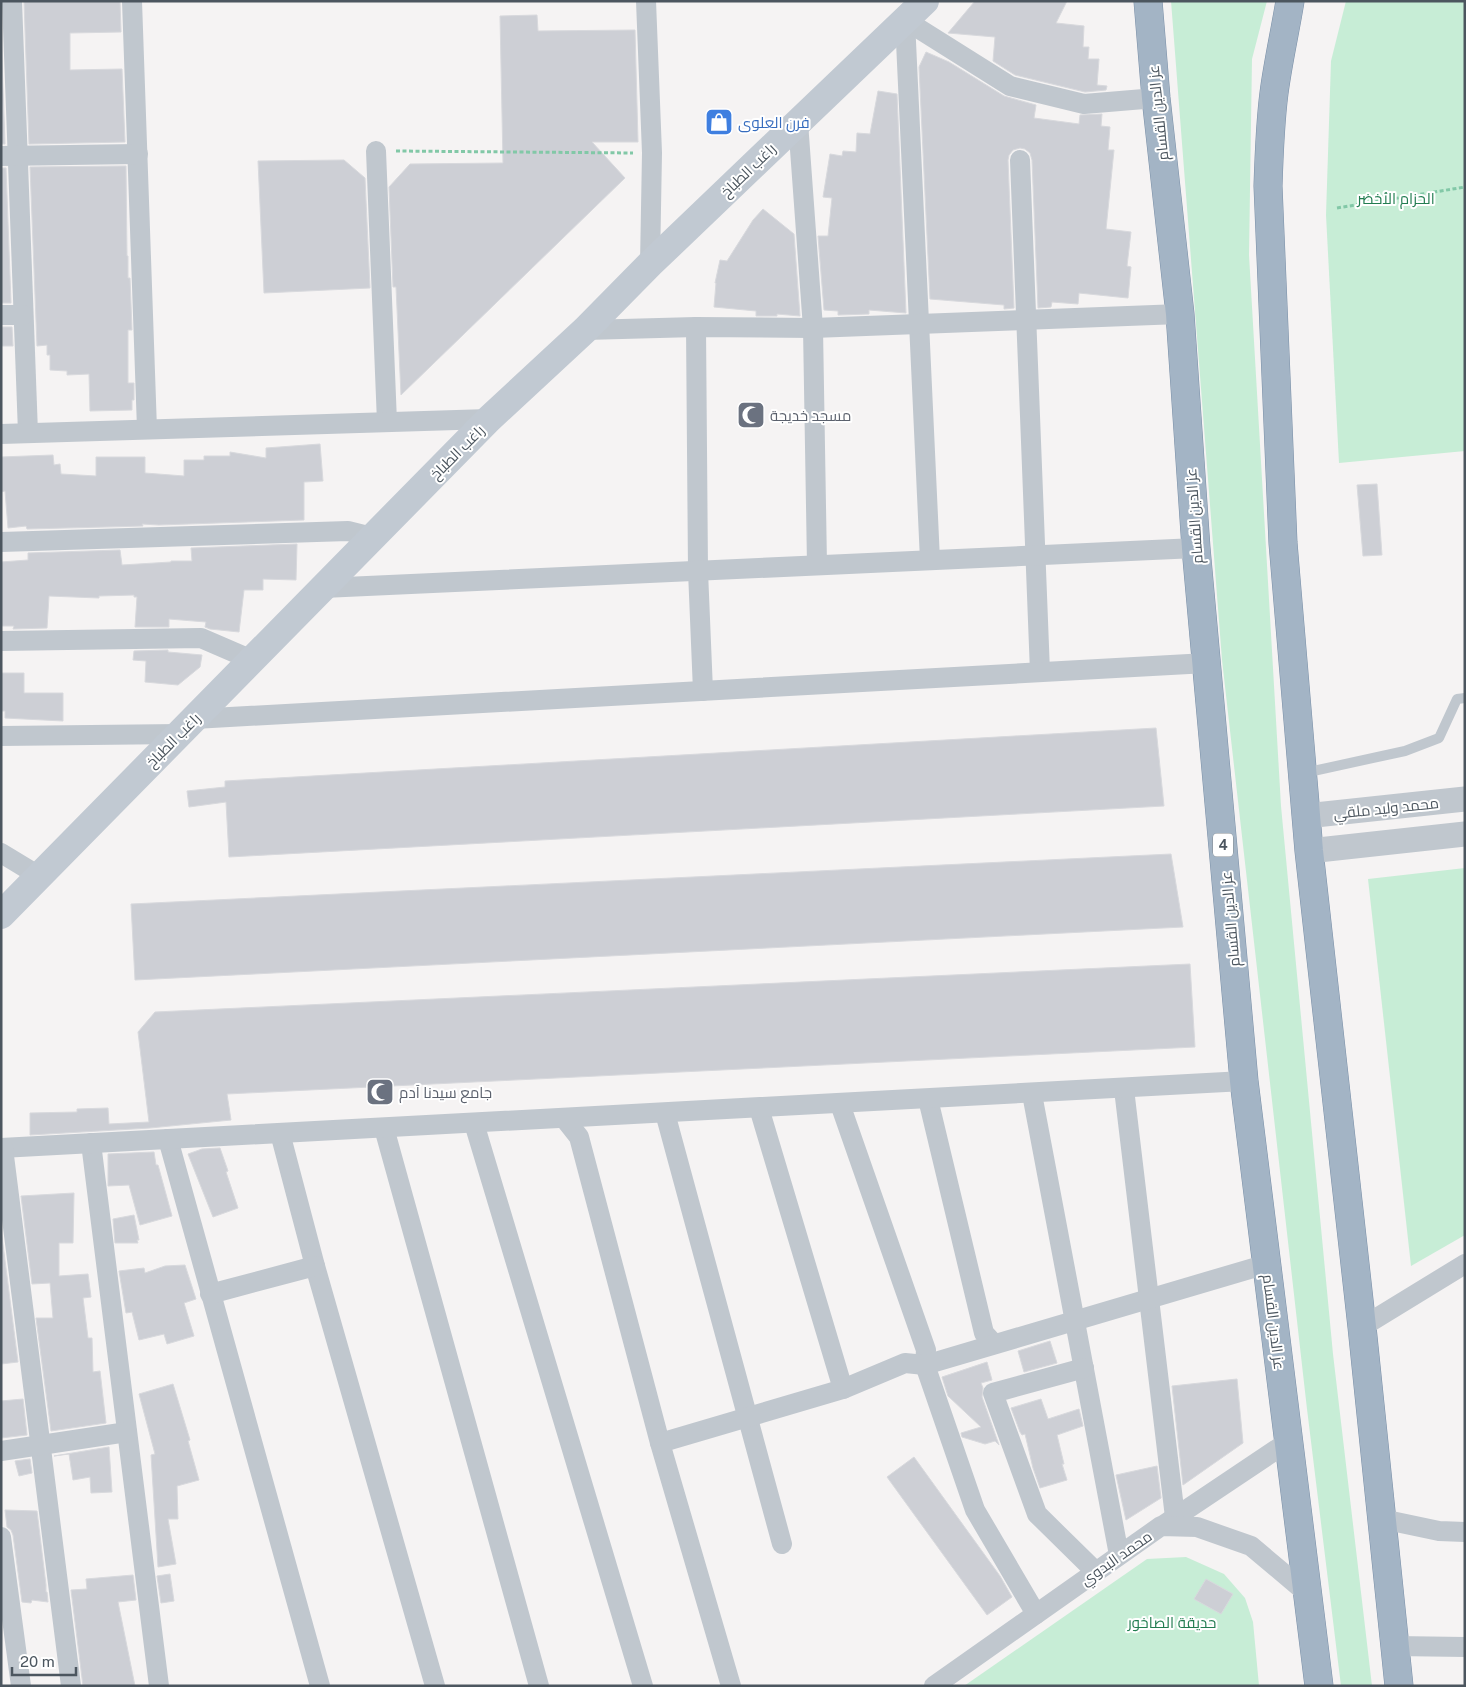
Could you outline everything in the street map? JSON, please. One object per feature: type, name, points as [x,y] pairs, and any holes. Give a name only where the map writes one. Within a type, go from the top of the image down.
[{"type":"highway","points":[[1290,2],[1274,94],[1268,186],[1283,543],[1309,851],[1362,1327],[1399,1686]]},
{"type":"highway","name":"عز الدين القسام","points":[[1142,5],[1156,98],[1180,314],[1196,548],[1244,1081],[1319,1686]]},
{"type":"main road","name":"راغب الطباخ","points":[[1,915],[489,419],[585,330],[650,264],[925,1]]},
{"type":"street","points":[[12,1],[9,156],[23,315],[28,433]]},
{"type":"street","points":[[132,1],[147,429]]},
{"type":"street","points":[[646,1],[652,153],[650,264]]},
{"type":"street","points":[[905,20],[1010,86],[1084,104],[1156,98]]},
{"type":"street","points":[[905,20],[930,560]]},
{"type":"street","points":[[798,122],[813,328],[817,565]]},
{"type":"street","points":[[376,151],[386,422]]},
{"type":"street","points":[[9,156],[138,154]]},
{"type":"street","points":[[1020,160],[1040,672]]},
{"type":"street","points":[[585,330],[696,327],[813,328],[1180,314]]},
{"type":"street","points":[[1,315],[23,315]]},
{"type":"street","points":[[696,327],[698,571],[703,691]]},
{"type":"street","points":[[1,434],[489,419]]},
{"type":"street","points":[[1,542],[348,531],[372,537]]},
{"type":"street","points":[[322,588],[1196,548]]},
{"type":"street","points":[[1,641],[201,638],[252,660]]},
{"type":"street","points":[[1,736],[187,726],[703,691],[1207,663]]},
{"type":"street","name":"محمد وليد ملقي","points":[[1306,816],[1465,799]]},
{"type":"street","points":[[1309,851],[1465,834]]},
{"type":"street","points":[[1,853],[40,876]]},
{"type":"street","points":[[71,1686],[2,1148],[1032,1094],[1244,1081]]},
{"type":"street","points":[[1124,1089],[1149,1299],[1168,1522],[1289,1441]]},
{"type":"street","points":[[1032,1094],[1119,1555]]},
{"type":"street","points":[[928,1099],[984,1333],[994,1344]]},
{"type":"street","points":[[840,1104],[926,1350],[925,1365],[975,1510],[1036,1614]]},
{"type":"street","points":[[759,1108],[843,1389]]},
{"type":"street","points":[[665,1113],[782,1544]]},
{"type":"street","points":[[564,1118],[579,1137],[660,1443],[731,1686]]},
{"type":"street","points":[[474,1123],[643,1686]]},
{"type":"street","points":[[384,1128],[539,1686]]},
{"type":"street","points":[[280,1133],[435,1686]]},
{"type":"street","points":[[168,1139],[320,1686]]},
{"type":"street","points":[[91,1143],[159,1686]]},
{"type":"street","points":[[660,1443],[843,1389],[905,1362],[925,1365],[1267,1264]]},
{"type":"street","points":[[1362,1327],[1465,1264]]},
{"type":"street","points":[[210,1294],[316,1266]]},
{"type":"street","points":[[1084,1368],[993,1393],[1037,1514],[1096,1572]]},
{"type":"street","points":[[1,1451],[127,1432]]},
{"type":"street","points":[[1382,1519],[1439,1531],[1465,1532]]},
{"type":"street","name":"محمد البدوي","points":[[934,1686],[1168,1522],[1197,1527],[1251,1546],[1308,1594]]},
{"type":"street","points":[[1,1536],[14,1674]]},
{"type":"street","points":[[1395,1646],[1465,1647]]},
{"type":"lane","points":[[1303,773],[1405,751],[1439,738],[1457,699],[1465,698]]},
{"type":"path","points":[[376,151],[652,153]]},
{"type":"path","points":[[1337,208],[1465,187]]},
{"type":"green space","points":[[1171,1],[1267,1],[1252,59],[1249,255],[1281,806],[1333,1354],[1372,1686],[1341,1686],[1307,1409],[1222,660]]},
{"type":"green space","name":"الحزام الأخضر","points":[[1346,1],[1465,1],[1465,451],[1339,463],[1326,215],[1331,61]]},
{"type":"green space","points":[[1465,868],[1465,1235],[1411,1266],[1368,879]]},
{"type":"green space","name":"حديقة الصاخور","points":[[1186,1557],[1224,1574],[1245,1598],[1253,1622],[1259,1686],[964,1686],[1147,1559]]},
{"type":"building","points":[[24,1],[120,1],[121,32],[70,33],[70,70],[122,69],[125,142],[29,144]]},
{"type":"building","points":[[975,1],[1067,1],[1056,23],[1084,26],[1083,47],[1089,47],[1088,59],[1099,59],[1097,85],[1107,86],[1106,90],[1085,92],[1015,75],[993,61],[995,37],[948,33]]},
{"type":"building","points":[[537,15],[538,31],[635,30],[638,142],[592,142],[625,178],[401,395],[396,287],[393,287],[389,187],[410,164],[503,163],[500,16]]},
{"type":"building","points":[[1,32],[5,144],[1,144]]},
{"type":"building","points":[[926,52],[949,62],[1004,96],[1036,105],[1034,118],[1079,124],[1080,115],[1102,114],[1101,126],[1110,127],[1108,150],[1114,150],[1106,229],[1131,232],[1127,266],[1131,267],[1128,298],[1079,293],[1078,304],[1052,302],[1051,307],[1038,308],[1032,160],[1030,153],[1020,148],[1013,150],[1008,160],[1014,308],[1004,309],[1004,305],[930,299],[919,67]]},
{"type":"building","points":[[878,91],[897,94],[906,313],[869,310],[869,314],[838,315],[838,311],[824,310],[818,236],[828,236],[832,198],[823,197],[830,154],[842,156],[843,151],[856,152],[857,133],[870,134]]},
{"type":"building","points":[[344,160],[365,178],[370,288],[264,293],[258,161]]},
{"type":"building","points":[[126,166],[127,256],[128,278],[130,278],[132,330],[128,330],[128,383],[134,383],[134,400],[132,400],[132,410],[90,411],[89,374],[67,375],[67,371],[50,370],[50,355],[47,355],[47,345],[37,346],[30,167]]},
{"type":"building","points":[[1,168],[6,168],[11,303],[1,303]]},
{"type":"building","points":[[763,209],[794,234],[800,316],[777,314],[777,316],[756,316],[756,311],[714,307],[715,283],[720,260],[727,261],[753,220]]},
{"type":"building","points":[[1,327],[12,327],[13,346],[1,346]]},
{"type":"building","points":[[320,444],[323,481],[304,482],[304,520],[142,524],[143,526],[27,529],[26,526],[8,528],[5,491],[1,492],[1,457],[53,455],[54,465],[60,464],[61,474],[96,476],[96,457],[145,457],[145,473],[184,476],[184,460],[204,460],[204,456],[230,456],[230,452],[266,458],[266,448]]},
{"type":"building","points":[[1377,484],[1382,555],[1363,556],[1357,485]]},
{"type":"building","points":[[297,544],[296,580],[263,579],[263,590],[244,590],[239,632],[210,629],[205,627],[206,622],[169,619],[169,627],[135,627],[137,597],[134,597],[134,595],[99,596],[99,598],[49,596],[47,628],[13,629],[14,626],[1,626],[1,562],[28,560],[28,553],[120,550],[122,565],[192,561],[191,548]]},
{"type":"building","points":[[168,650],[168,652],[202,655],[200,667],[178,685],[145,682],[146,661],[133,660],[134,651]]},
{"type":"building","points":[[1,673],[24,673],[24,693],[63,693],[63,721],[5,718],[5,711],[1,711]]},
{"type":"building","points":[[1156,728],[1164,806],[229,857],[226,802],[189,807],[187,791],[225,787],[225,781]]},
{"type":"building","points":[[1171,854],[1183,927],[135,980],[131,904]]},
{"type":"building","points":[[1190,964],[1195,1047],[227,1094],[231,1120],[150,1128],[30,1135],[30,1113],[77,1112],[77,1109],[108,1108],[109,1124],[149,1122],[138,1032],[155,1012]]},
{"type":"building","points":[[220,1148],[238,1208],[213,1217],[188,1154],[202,1149]]},
{"type":"building","points":[[154,1152],[156,1165],[158,1165],[172,1216],[140,1225],[129,1185],[108,1186],[108,1154]]},
{"type":"building","points":[[74,1193],[73,1243],[59,1243],[59,1276],[88,1274],[91,1297],[83,1298],[88,1338],[92,1338],[93,1372],[100,1371],[106,1423],[51,1431],[36,1318],[53,1318],[50,1283],[32,1284],[21,1196]]},
{"type":"building","points":[[134,1215],[138,1243],[115,1243],[113,1219]]},
{"type":"building","points":[[1,1229],[18,1362],[1,1364]]},
{"type":"building","points":[[185,1265],[196,1299],[184,1303],[194,1336],[167,1344],[164,1334],[139,1340],[132,1312],[126,1313],[119,1271],[144,1268],[145,1273],[165,1266]]},
{"type":"building","points":[[1050,1341],[1057,1363],[1024,1372],[1018,1351]]},
{"type":"building","points":[[987,1362],[992,1380],[981,1383],[983,1388],[982,1397],[999,1445],[995,1441],[985,1444],[962,1437],[961,1433],[981,1427],[948,1396],[942,1377]]},
{"type":"building","points":[[1237,1379],[1243,1443],[1183,1485],[1172,1386]]},
{"type":"building","points":[[173,1384],[190,1440],[188,1441],[199,1480],[177,1486],[178,1519],[168,1519],[176,1564],[158,1567],[151,1455],[155,1454],[139,1394]]},
{"type":"building","points":[[23,1399],[27,1435],[1,1438],[1,1401]]},
{"type":"building","points":[[1041,1399],[1048,1419],[1079,1409],[1083,1426],[1057,1435],[1067,1480],[1040,1488],[1025,1434],[1022,1435],[1020,1432],[1011,1408]]},
{"type":"building","points":[[109,1447],[112,1492],[91,1493],[90,1477],[73,1480],[69,1454],[54,1456]]},
{"type":"building","points":[[914,1457],[1000,1576],[1012,1597],[987,1615],[887,1477]]},
{"type":"building","points":[[30,1459],[32,1473],[19,1476],[15,1461]]},
{"type":"building","points":[[1157,1466],[1161,1498],[1126,1520],[1116,1475]]},
{"type":"building","points":[[5,1510],[37,1511],[48,1602],[32,1600],[31,1603],[22,1602],[13,1535],[7,1527]]},
{"type":"building","points":[[170,1574],[174,1601],[161,1603],[157,1576]]},
{"type":"building","points":[[133,1575],[136,1600],[118,1602],[135,1686],[83,1686],[71,1590],[87,1589],[86,1579]]},
{"type":"building","points":[[1206,1579],[1233,1594],[1221,1614],[1194,1599]]},
{"type":"place","name":"فرن العلوى","points":[[719,122]]},
{"type":"place","name":"مسجد خديجة","points":[[751,415]]},
{"type":"place","name":"جامع سيدنا آدم","points":[[380,1092]]}]
